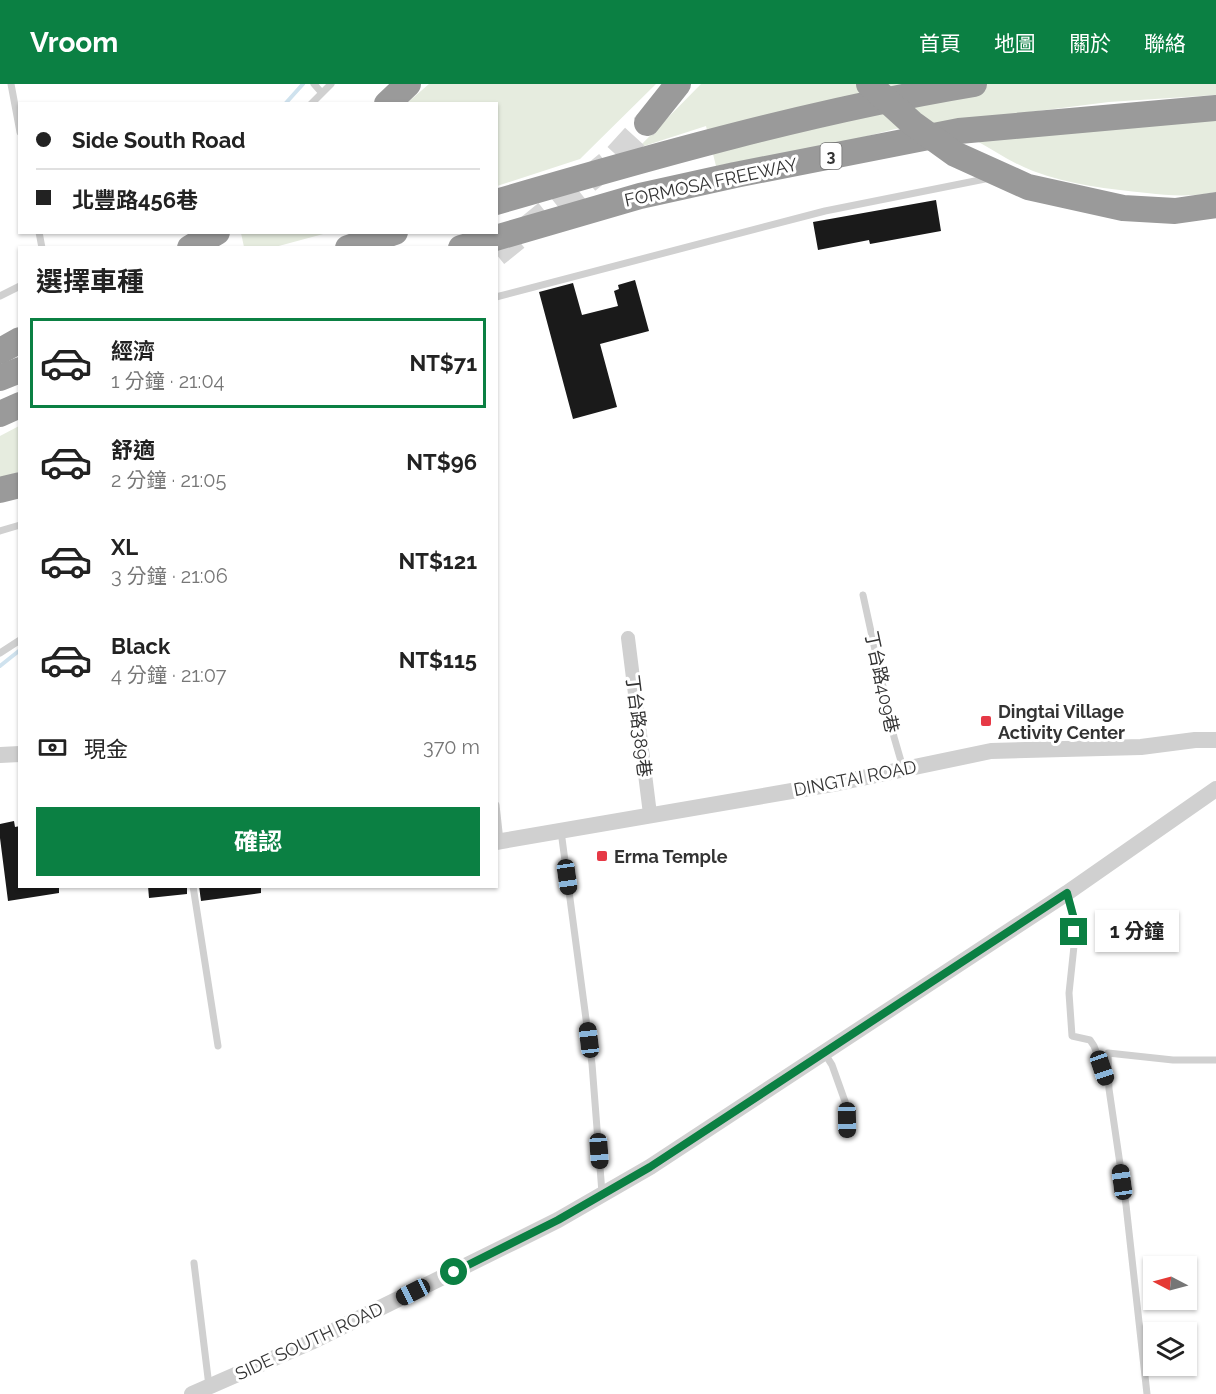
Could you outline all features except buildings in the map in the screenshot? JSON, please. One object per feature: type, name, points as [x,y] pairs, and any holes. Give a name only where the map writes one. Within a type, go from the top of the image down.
[{"type":"highway","points":[[382,102],[396,84]]},
{"type":"highway","points":[[389,102],[408,84]]},
{"type":"highway","points":[[647,123],[678,84]]},
{"type":"highway","points":[[869,84],[912,123],[955,154],[1028,187],[1123,208],[1175,211],[1216,205]]},
{"type":"highway","name":"FORMOSA FREEWAY","points":[[498,201],[698,144],[909,95],[974,84]]},
{"type":"highway","name":"FORMOSA FREEWAY","points":[[468,246],[640,196],[959,131],[1213,108]]},
{"type":"highway","points":[[354,246],[389,234]]},
{"type":"highway","points":[[194,246],[218,235]]},
{"type":"highway","points":[[0,351],[18,341]]},
{"type":"highway","points":[[0,378],[18,371]]},
{"type":"highway","points":[[0,414],[18,406]]},
{"type":"highway","points":[[0,490],[18,486]]},
{"type":"street","name":"丁台路389巷","points":[[628,638],[650,814]]},
{"type":"street","name":"DINGTAI ROAD","points":[[498,842],[827,785],[991,751],[1141,747],[1196,740],[1216,740]]},
{"type":"street","points":[[0,755],[18,754]]},
{"type":"street","name":"SIDE SOUTH ROAD","points":[[192,1394],[311,1342],[558,1220],[650,1167],[1067,893],[1216,789]]},
{"type":"lane","points":[[11,84],[18,121]]},
{"type":"lane","points":[[314,84],[321,92]]},
{"type":"lane","points":[[313,102],[331,84]]},
{"type":"lane","points":[[498,296],[825,211],[997,177],[1030,180],[1090,203],[1216,210]]},
{"type":"lane","points":[[0,296],[18,287]]},
{"type":"lane","points":[[0,531],[18,526]]},
{"type":"lane","name":"丁台路409巷","points":[[863,595],[903,768]]},
{"type":"lane","points":[[0,652],[18,641]]},
{"type":"lane","points":[[561,830],[592,1064],[602,1195]]},
{"type":"lane","points":[[193,888],[218,1046]]},
{"type":"lane","points":[[1067,893],[1074,919],[1070,993],[1072,1036],[1090,1040],[1095,1046],[1109,1089]]},
{"type":"lane","points":[[824,1052],[832,1065],[847,1107],[847,1133]]},
{"type":"lane","points":[[1148,1394],[1126,1205],[1109,1089],[1108,1053],[1173,1060],[1216,1060]]},
{"type":"lane","points":[[194,1263],[209,1386]]},
{"type":"shaded area","points":[[429,84],[656,84],[580,159],[498,186],[498,102],[408,102]]},
{"type":"shaded area","points":[[701,84],[1216,84],[1216,95],[1109,102],[895,129],[856,139],[716,166],[706,126],[638,148]]},
{"type":"shaded area","points":[[1216,118],[1216,192],[1198,195],[1156,194],[1061,180],[1025,168],[975,140]]},
{"type":"shaded area","points":[[241,234],[323,234],[279,246],[244,246]]},
{"type":"shaded area","points":[[18,427],[18,472],[0,478],[0,436]]},
{"type":"waterway","points":[[287,102],[303,84]]},
{"type":"waterway","points":[[0,666],[18,652]]},
{"type":"tunnel","points":[[498,252],[615,158],[647,123]]},
{"type":"place","name":"Dingtai Village Activity Center","points":[[986,721]]},
{"type":"place","name":"Erma Temple","points":[[602,856]]},
{"type":"route","points":[[454,1272],[558,1220],[650,1167],[1067,893],[1074,919],[1074,932]]}]
